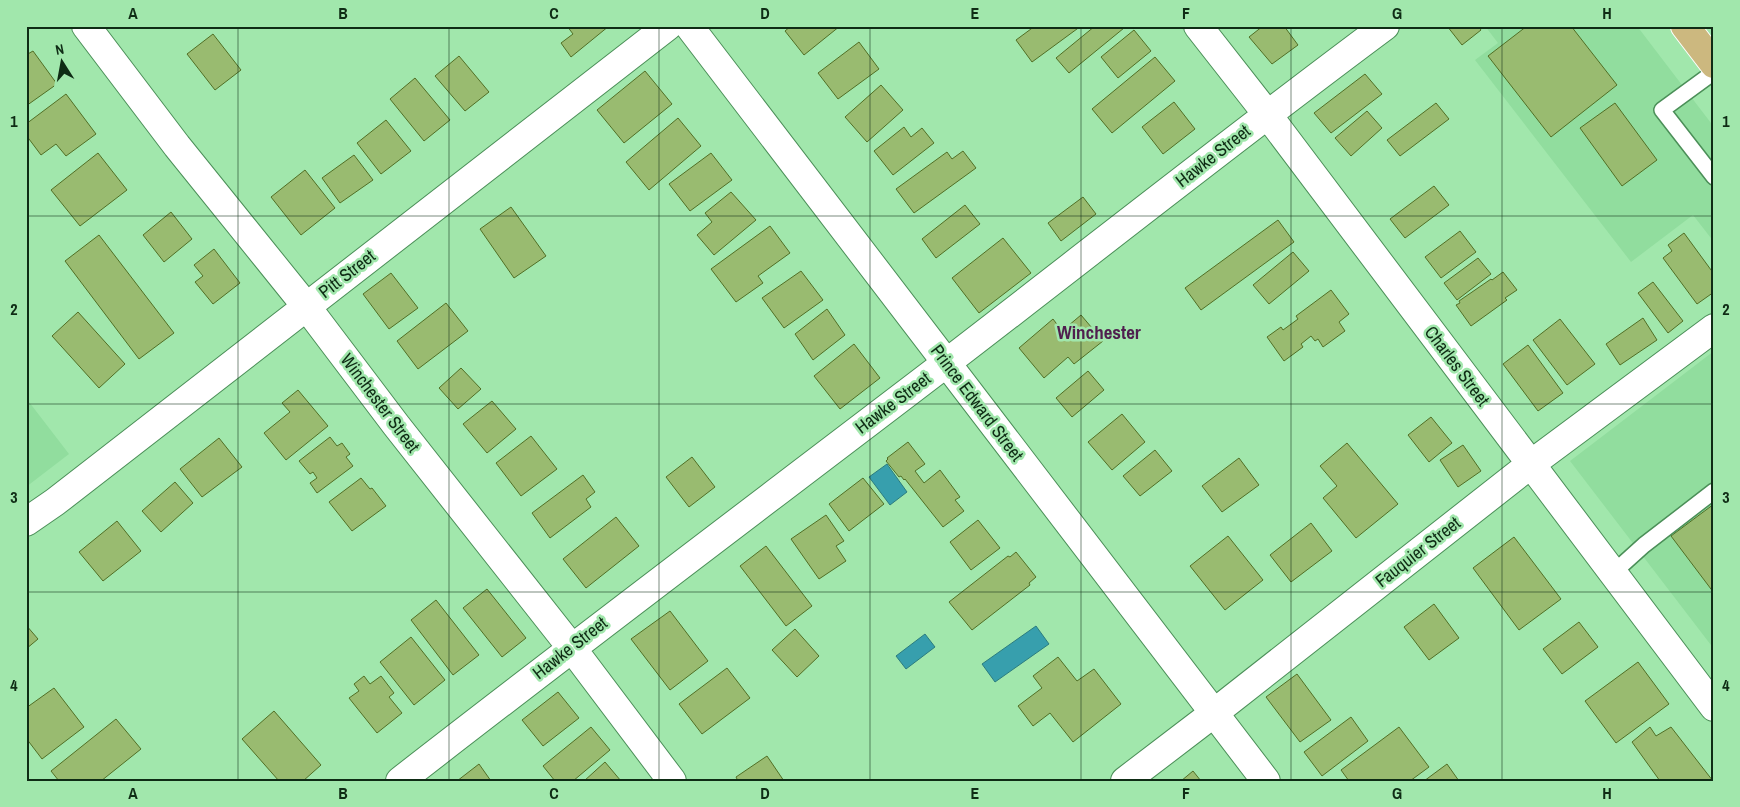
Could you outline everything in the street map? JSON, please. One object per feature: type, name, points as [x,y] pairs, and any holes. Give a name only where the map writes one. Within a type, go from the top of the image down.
[{"type":"main road","points":[[1685,26],[1714,64]]},
{"type":"street","name":"Winchester Street","points":[[86,26],[177,146],[306,306],[396,425],[571,647],[672,781]]},
{"type":"street","name":"Pitt Street","points":[[26,522],[668,26]]},
{"type":"street","name":"Prince Edward Street","points":[[689,26],[1266,781]]},
{"type":"street","name":"Charles Street","points":[[1198,26],[1267,114],[1714,707]]},
{"type":"street","name":"Hawke Street","points":[[400,781],[571,647],[946,363],[1267,114],[1386,26]]},
{"type":"street","name":"Fauquier Street","points":[[1126,781],[1530,464],[1714,328]]},
{"type":"lane","points":[[1714,72],[1662,110],[1714,177]]},
{"type":"lane","points":[[1613,573],[1644,545],[1714,491]]},
{"type":"shaded area","points":[[1485,26],[1637,26],[1714,127],[1714,242],[1693,215],[1631,262],[1475,60],[1498,43]]},
{"type":"shaded area","points":[[1714,351],[1714,649],[1570,461]]},
{"type":"shaded area","points":[[26,398],[69,454],[26,487]]},
{"type":"water","points":[[887,464],[907,492],[890,505],[869,477]]},
{"type":"water","points":[[1036,626],[1049,644],[995,682],[982,664]]},
{"type":"water","points":[[925,634],[935,647],[906,669],[896,656]]},
{"type":"building","points":[[567,26],[609,26],[571,57],[561,43],[573,34]]},
{"type":"building","points":[[791,26],[840,26],[804,55],[785,31]]},
{"type":"building","points":[[1035,26],[1081,26],[1032,62],[1016,40]]},
{"type":"building","points":[[1095,26],[1123,26],[1124,28],[1069,73],[1056,58]]},
{"type":"building","points":[[1263,26],[1284,26],[1298,45],[1272,64],[1249,37]]},
{"type":"building","points":[[1447,26],[1478,26],[1481,30],[1462,45]]},
{"type":"building","points":[[1527,26],[1571,26],[1617,85],[1551,137],[1488,56]]},
{"type":"building","points":[[1134,30],[1151,51],[1118,78],[1101,57]]},
{"type":"building","points":[[213,34],[241,70],[215,90],[187,54]]},
{"type":"building","points":[[859,42],[879,69],[838,99],[818,73]]},
{"type":"building","points":[[33,51],[57,84],[26,106],[26,55]]},
{"type":"building","points":[[459,56],[489,92],[465,111],[435,76]]},
{"type":"building","points":[[1155,57],[1175,81],[1112,133],[1092,109]]},
{"type":"building","points":[[645,71],[672,104],[624,143],[597,110]]},
{"type":"building","points":[[1365,74],[1382,94],[1331,133],[1314,113]]},
{"type":"building","points":[[415,78],[450,120],[424,141],[390,99]]},
{"type":"building","points":[[881,85],[903,110],[867,142],[845,117]]},
{"type":"building","points":[[66,94],[96,134],[66,156],[56,144],[41,155],[26,135],[26,124]]},
{"type":"building","points":[[1174,102],[1195,129],[1163,154],[1142,127]]},
{"type":"building","points":[[1436,103],[1449,119],[1400,156],[1387,140]]},
{"type":"building","points":[[1615,103],[1657,160],[1622,186],[1580,128]]},
{"type":"building","points":[[1367,111],[1382,128],[1351,156],[1335,138]]},
{"type":"building","points":[[678,118],[701,146],[649,190],[626,162]]},
{"type":"building","points":[[386,120],[411,151],[381,174],[357,143]]},
{"type":"building","points":[[904,127],[911,137],[922,128],[934,143],[893,175],[874,151]]},
{"type":"building","points":[[963,151],[976,168],[914,213],[896,189],[947,152],[952,159]]},
{"type":"building","points":[[98,153],[127,190],[80,226],[51,190]]},
{"type":"building","points":[[711,153],[732,180],[690,211],[669,184]]},
{"type":"building","points":[[354,155],[373,180],[340,203],[322,178]]},
{"type":"building","points":[[305,170],[335,208],[301,235],[271,197]]},
{"type":"building","points":[[1434,186],[1449,205],[1405,238],[1390,219]]},
{"type":"building","points":[[731,192],[756,220],[714,255],[697,235],[712,222],[705,213]]},
{"type":"building","points":[[1083,197],[1096,214],[1061,241],[1048,223]]},
{"type":"building","points":[[965,205],[980,224],[936,258],[922,239]]},
{"type":"building","points":[[511,207],[546,256],[514,278],[480,229]]},
{"type":"building","points":[[171,212],[192,239],[164,262],[143,235]]},
{"type":"building","points":[[1278,220],[1294,242],[1201,310],[1185,288]]},
{"type":"building","points":[[770,226],[790,253],[758,276],[763,283],[736,302],[711,269]]},
{"type":"building","points":[[1460,231],[1476,252],[1441,278],[1425,257]]},
{"type":"building","points":[[1684,233],[1714,274],[1714,292],[1697,304],[1663,258],[1672,251],[1668,245]]},
{"type":"building","points":[[99,235],[174,333],[139,359],[65,261]]},
{"type":"building","points":[[1003,238],[1031,273],[979,313],[952,278]]},
{"type":"building","points":[[214,249],[240,283],[213,304],[195,282],[203,276],[194,265]]},
{"type":"building","points":[[1293,252],[1309,271],[1269,304],[1253,285]]},
{"type":"building","points":[[1478,258],[1491,274],[1457,300],[1444,283]]},
{"type":"building","points":[[801,271],[823,300],[784,328],[762,298]]},
{"type":"building","points":[[1503,272],[1517,290],[1505,298],[1507,300],[1471,326],[1456,305],[1460,303],[1459,301]]},
{"type":"building","points":[[391,273],[418,308],[389,329],[363,294]]},
{"type":"building","points":[[1653,282],[1683,321],[1668,333],[1638,293]]},
{"type":"building","points":[[1331,290],[1349,314],[1339,322],[1345,331],[1323,347],[1318,339],[1315,341],[1311,336],[1301,344],[1303,347],[1284,361],[1267,337],[1281,327],[1283,330],[1298,319],[1296,316]]},
{"type":"building","points":[[446,303],[468,331],[418,369],[397,341]]},
{"type":"building","points":[[827,309],[845,335],[813,360],[795,334]]},
{"type":"building","points":[[78,312],[125,364],[99,388],[52,336]]},
{"type":"building","points":[[1081,315],[1103,341],[1074,364],[1068,357],[1044,378],[1019,348],[1053,319],[1062,331]]},
{"type":"building","points":[[1643,318],[1657,340],[1620,365],[1606,344]]},
{"type":"building","points":[[1560,319],[1595,364],[1567,385],[1533,340]]},
{"type":"building","points":[[854,344],[880,378],[840,409],[814,376]]},
{"type":"building","points":[[1528,345],[1563,393],[1538,411],[1503,364]]},
{"type":"building","points":[[461,368],[481,389],[458,409],[439,388]]},
{"type":"building","points":[[1088,371],[1104,390],[1072,417],[1056,398]]},
{"type":"building","points":[[298,390],[328,426],[286,460],[264,433],[290,412],[282,403]]},
{"type":"building","points":[[492,401],[516,429],[487,453],[463,424]]},
{"type":"building","points":[[1122,414],[1145,442],[1112,470],[1088,442]]},
{"type":"building","points":[[1431,417],[1452,443],[1429,462],[1408,435]]},
{"type":"building","points":[[531,436],[557,469],[521,496],[496,463]]},
{"type":"building","points":[[330,437],[337,446],[342,443],[350,454],[346,457],[353,466],[317,493],[310,483],[317,478],[313,472],[310,474],[299,461]]},
{"type":"building","points":[[219,438],[242,467],[202,497],[180,469]]},
{"type":"building","points":[[908,442],[925,464],[915,471],[924,483],[940,470],[960,497],[955,500],[964,511],[943,527],[905,479],[901,476],[899,477],[886,461],[887,458]]},
{"type":"building","points":[[1347,443],[1398,504],[1356,538],[1323,498],[1337,486],[1320,466]]},
{"type":"building","points":[[1463,445],[1481,471],[1458,487],[1440,460]]},
{"type":"building","points":[[1155,450],[1172,471],[1140,496],[1123,476]]},
{"type":"building","points":[[692,457],[715,487],[689,507],[666,477]]},
{"type":"building","points":[[1239,458],[1259,485],[1222,512],[1202,486]]},
{"type":"building","points":[[583,475],[595,492],[586,499],[591,507],[550,538],[532,513]]},
{"type":"building","points":[[361,478],[370,489],[372,488],[386,506],[352,531],[329,502]]},
{"type":"building","points":[[863,478],[884,504],[849,531],[829,504]]},
{"type":"building","points":[[175,482],[193,503],[161,532],[142,511]]},
{"type":"building","points":[[1714,504],[1714,593],[1671,536]]},
{"type":"building","points":[[826,515],[844,541],[836,546],[846,561],[819,579],[791,539]]},
{"type":"building","points":[[616,517],[639,546],[586,588],[563,559]]},
{"type":"building","points":[[978,520],[1000,548],[971,570],[950,542]]},
{"type":"building","points":[[117,521],[141,551],[103,581],[79,552]]},
{"type":"building","points":[[1311,523],[1332,551],[1291,582],[1270,555]]},
{"type":"building","points":[[1228,536],[1263,580],[1225,610],[1190,566]]},
{"type":"building","points":[[1514,537],[1561,599],[1519,630],[1473,568]]},
{"type":"building","points":[[766,546],[812,606],[786,626],[740,566]]},
{"type":"building","points":[[1016,552],[1036,577],[1029,583],[1030,585],[972,630],[949,602],[1008,556],[1010,557]]},
{"type":"building","points":[[487,589],[526,638],[502,657],[463,608]]},
{"type":"building","points":[[436,600],[479,655],[453,675],[411,620]]},
{"type":"building","points":[[1434,604],[1459,638],[1429,660],[1404,627]]},
{"type":"building","points":[[670,611],[708,661],[670,690],[631,639]]},
{"type":"building","points":[[1579,622],[1598,647],[1562,674],[1543,649]]},
{"type":"building","points":[[26,625],[38,639],[26,649]]},
{"type":"building","points":[[795,629],[819,656],[797,677],[772,650]]},
{"type":"building","points":[[411,637],[445,680],[414,705],[380,662]]},
{"type":"building","points":[[1058,657],[1077,681],[1094,669],[1121,704],[1073,742],[1050,713],[1033,726],[1018,706],[1042,688],[1033,676]]},
{"type":"building","points":[[1638,662],[1669,704],[1616,743],[1585,701]]},
{"type":"building","points":[[727,668],[750,698],[702,734],[679,704]]},
{"type":"building","points":[[1297,674],[1331,720],[1300,742],[1266,697]]},
{"type":"building","points":[[364,676],[370,684],[381,676],[394,693],[389,697],[402,713],[377,733],[349,698],[359,691],[354,684]]},
{"type":"building","points":[[54,688],[84,727],[42,759],[26,738],[26,708]]},
{"type":"building","points":[[558,692],[579,718],[543,746],[522,720]]},
{"type":"building","points":[[274,711],[321,765],[303,781],[279,781],[242,739]]},
{"type":"building","points":[[1351,717],[1368,741],[1322,776],[1304,752]]},
{"type":"building","points":[[116,719],[141,749],[101,781],[59,781],[51,771]]},
{"type":"building","points":[[591,727],[610,750],[573,781],[555,781],[543,766]]},
{"type":"building","points":[[1399,727],[1429,767],[1410,781],[1349,781],[1341,770]]},
{"type":"building","points":[[1650,727],[1656,736],[1671,727],[1713,781],[1660,781],[1632,742]]},
{"type":"building","points":[[767,756],[784,781],[738,781],[736,777]]},
{"type":"building","points":[[605,762],[621,781],[584,781]]},
{"type":"building","points":[[479,764],[491,781],[457,781]]},
{"type":"building","points":[[1447,764],[1459,781],[1424,781]]},
{"type":"building","points":[[1193,771],[1201,781],[1181,781]]},
{"type":"district","name":"Winchester","points":[[1099,332]]}]
